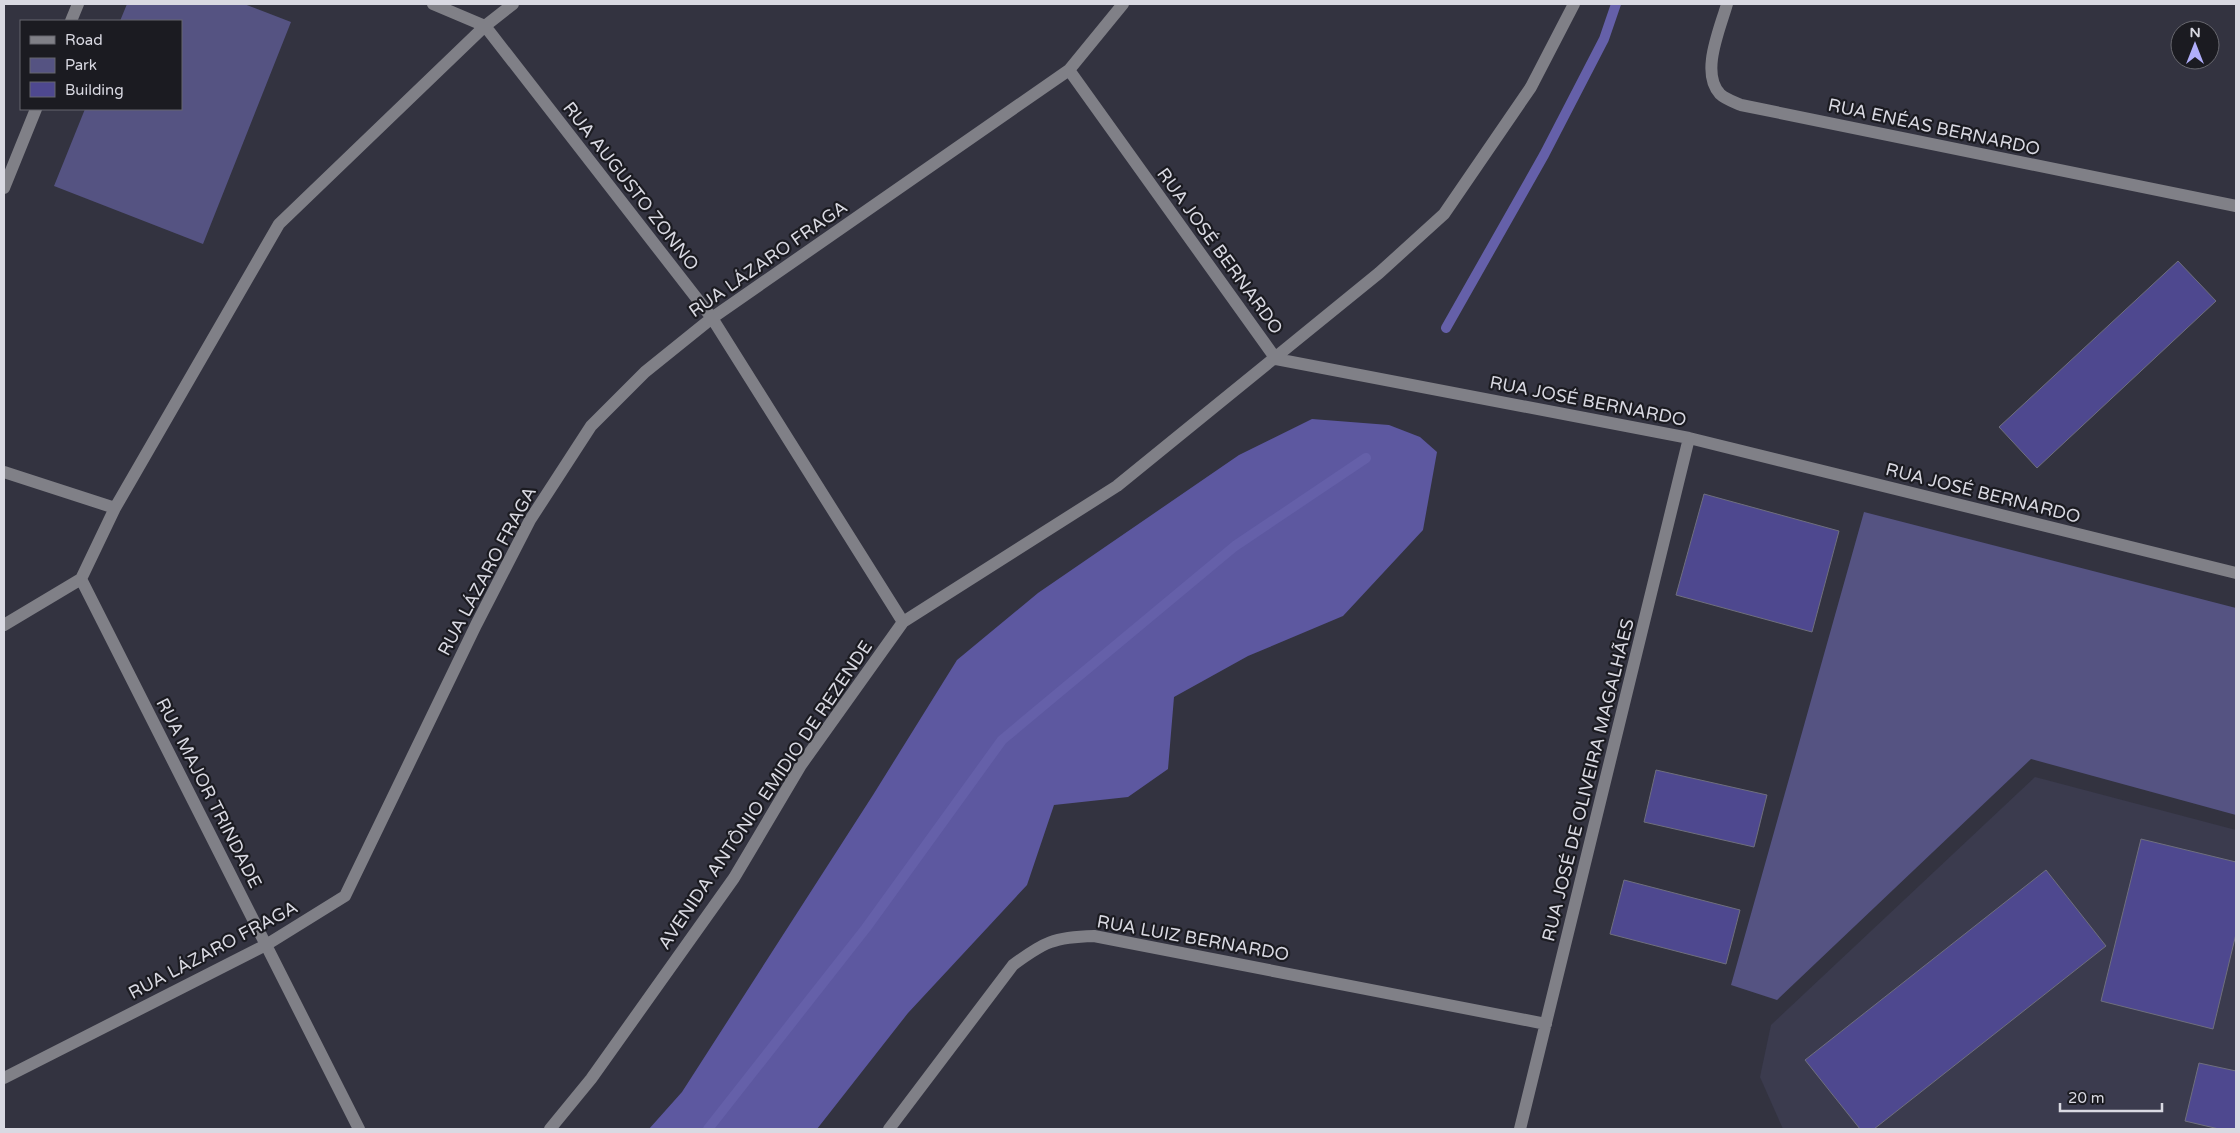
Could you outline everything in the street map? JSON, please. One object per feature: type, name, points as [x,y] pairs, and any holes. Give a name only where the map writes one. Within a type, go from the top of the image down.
[{"type":"street","points":[[71,20],[78,4]]},
{"type":"street","name":"RUA AUGUSTO ZONNO","points":[[433,4],[485,26],[712,318],[903,622]]},
{"type":"street","points":[[4,625],[82,579],[115,508],[279,224],[485,26],[513,4]]},
{"type":"street","name":"RUA LÁZARO FRAGA","points":[[4,1078],[266,945],[345,896],[476,625],[530,520],[591,426],[645,372],[712,318],[1070,70],[1123,4]]},
{"type":"street","name":"AVENIDA ANTÔNIO EMIDIO DE REZENDE","points":[[550,1129],[591,1078],[734,878],[801,765],[903,622],[1117,486],[1276,359],[1379,273],[1444,214],[1532,87],[1574,4]]},
{"type":"street","name":"RUA ENÉAS BERNARDO","points":[[1726,4],[1710,69],[1713,86],[1722,96],[1741,105],[2236,206]]},
{"type":"street","name":"RUA JOSÉ BERNARDO","points":[[1070,70],[1276,359],[1689,438],[2236,573]]},
{"type":"street","points":[[4,188],[36,110]]},
{"type":"street","name":"RUA JOSÉ DE OLIVEIRA MAGALHÃES","points":[[1520,1129],[1689,438]]},
{"type":"street","points":[[4,472],[115,508]]},
{"type":"street","name":"RUA MAJOR TRINDADE","points":[[82,579],[359,1129]]},
{"type":"street","name":"RUA LUIZ BERNARDO","points":[[890,1129],[1013,965],[1040,945],[1063,937],[1094,936],[1546,1024]]},
{"type":"shaded area","points":[[1312,419],[1389,425],[1420,437],[1437,452],[1423,530],[1343,616],[1248,656],[1174,697],[1168,769],[1128,797],[1054,805],[1027,885],[908,1013],[817,1129],[649,1129],[682,1092],[873,795],[957,660],[1038,593],[1239,455]]},
{"type":"shaded area","points":[[2035,777],[2236,830],[2236,1129],[1783,1129],[1760,1077],[1771,1025]]},
{"type":"green space","points":[[127,4],[244,4],[291,22],[203,244],[54,186],[85,110],[182,110],[182,20],[120,20]]},
{"type":"green space","points":[[1864,512],[2236,608],[2236,815],[2031,759],[1777,1000],[1731,985]]},
{"type":"building","points":[[2178,261],[2216,301],[2037,468],[1999,427]]},
{"type":"building","points":[[1704,494],[1839,531],[1812,632],[1676,595]]},
{"type":"building","points":[[1656,770],[1767,795],[1754,847],[1644,822]]},
{"type":"building","points":[[2141,839],[2236,862],[2236,934],[2213,1029],[2101,1001]]},
{"type":"building","points":[[2046,870],[2106,946],[1874,1129],[1860,1129],[1805,1060]]},
{"type":"building","points":[[1624,880],[1740,910],[1726,964],[1610,934]]},
{"type":"building","points":[[2199,1063],[2236,1071],[2236,1129],[2219,1129],[2185,1121]]},
{"type":"waterway","points":[[1446,328],[1544,155],[1604,39],[1616,4]]},
{"type":"waterway","points":[[708,1129],[866,928],[1002,740],[1235,546],[1366,458]]}]
